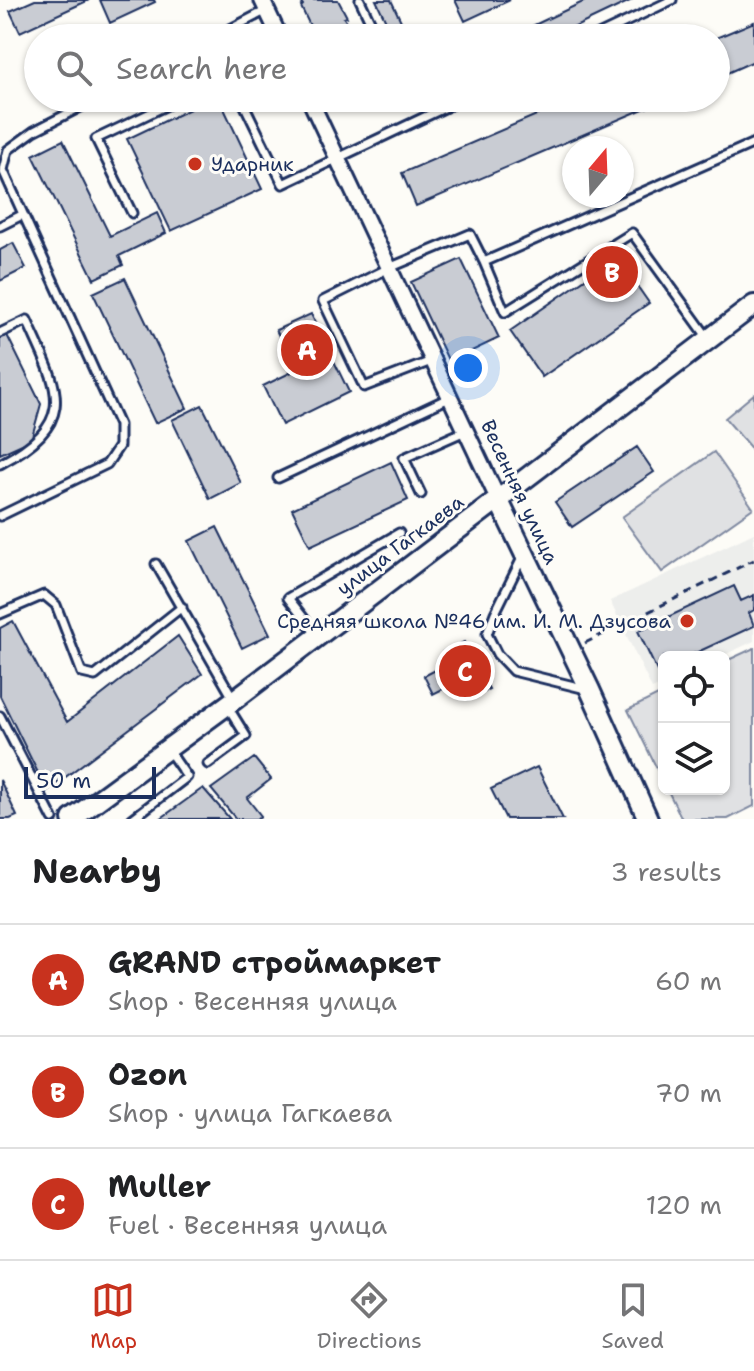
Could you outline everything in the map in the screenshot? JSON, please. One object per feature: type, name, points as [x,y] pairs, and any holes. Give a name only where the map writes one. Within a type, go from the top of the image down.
[{"type":"street","points":[[264,5],[273,24]]},
{"type":"street","name":"Весенняя улица","points":[[316,112],[648,819]]},
{"type":"street","name":"улица Гагкаева","points":[[72,819],[231,703],[754,305]]},
{"type":"lane","points":[[360,0],[371,24]]},
{"type":"lane","points":[[621,24],[672,0]]},
{"type":"lane","points":[[235,24],[264,5]]},
{"type":"lane","points":[[0,516],[107,464],[119,446],[119,425],[3,170],[8,150],[34,131],[71,112]]},
{"type":"lane","points":[[132,213],[96,139],[153,112]]},
{"type":"lane","points":[[248,112],[283,184],[435,112]]},
{"type":"lane","points":[[484,262],[754,143]]},
{"type":"lane","points":[[0,226],[22,215]]},
{"type":"lane","points":[[434,360],[364,387],[323,301],[389,268],[470,234],[505,312],[632,233],[709,340]]},
{"type":"lane","points":[[0,333],[27,320],[56,387],[57,403],[54,416],[42,432],[16,456],[0,464]]},
{"type":"lane","points":[[278,478],[451,397]]},
{"type":"lane","points":[[421,494],[404,458],[467,430]]},
{"type":"lane","points":[[317,635],[288,598],[399,533]]},
{"type":"lane","points":[[525,553],[487,634],[497,654],[513,671],[590,690]]},
{"type":"lane","points":[[156,564],[182,607],[246,736],[208,764]]},
{"type":"lane","points":[[0,614],[44,595],[56,605],[82,673],[95,676],[182,607]]},
{"type":"lane","points":[[0,716],[53,819]]},
{"type":"lane","points":[[132,819],[187,777],[167,749]]},
{"type":"path","points":[[571,650],[754,560]]},
{"type":"shaded area","points":[[754,394],[754,452],[725,418]]},
{"type":"shaded area","points":[[714,452],[753,508],[662,572],[622,517]]},
{"type":"shaded area","name":"Средняя школа №46 им. И. М. Дзусова","points":[[754,533],[754,641],[730,652],[658,651],[658,686],[652,689],[610,601]]},
{"type":"shaded area","points":[[754,648],[754,806],[728,819],[682,819],[670,795],[730,795],[730,659]]},
{"type":"shaded area","points":[[658,695],[658,771],[628,710]]},
{"type":"building","points":[[35,0],[89,0],[37,24],[24,24],[24,30],[20,32],[10,11]]},
{"type":"building","points":[[100,0],[154,0],[155,2],[110,23]]},
{"type":"building","points":[[300,0],[338,0],[348,24],[309,24],[301,7]]},
{"type":"building","points":[[376,0],[391,0],[402,24],[387,24]]},
{"type":"building","points":[[455,0],[510,0],[465,21]]},
{"type":"building","points":[[587,0],[632,0],[581,24],[536,24]]},
{"type":"building","points":[[754,22],[754,61],[730,72],[730,32]]},
{"type":"building","name":"Ударник","points":[[184,112],[226,112],[262,189],[171,231],[127,139]]},
{"type":"building","points":[[544,112],[636,112],[580,136],[562,136],[562,144],[416,206],[402,173]]},
{"type":"building","points":[[63,140],[110,236],[157,213],[166,233],[119,256],[123,265],[94,279],[33,155]]},
{"type":"building","points":[[13,243],[26,268],[0,281],[0,250]]},
{"type":"building","points":[[617,257],[649,303],[542,377],[510,331]]},
{"type":"building","points":[[461,259],[499,338],[449,362],[411,282]]},
{"type":"building","points":[[125,278],[187,408],[155,423],[93,293]]},
{"type":"building","points":[[311,314],[349,392],[282,425],[263,386],[296,370],[276,330]]},
{"type":"building","points":[[6,333],[41,404],[31,440],[0,454],[0,336]]},
{"type":"building","points":[[202,405],[241,483],[210,499],[172,420]]},
{"type":"building","points":[[637,447],[654,472],[572,527],[555,502]]},
{"type":"building","points":[[391,462],[408,500],[310,546],[292,509]]},
{"type":"building","points":[[217,527],[270,634],[242,648],[189,541]]},
{"type":"building","points":[[734,586],[741,601],[754,595],[754,610],[749,613],[754,626],[700,651],[658,651],[657,671],[638,631]]},
{"type":"building","points":[[13,621],[67,722],[178,636],[202,674],[47,791],[0,696],[0,628]]},
{"type":"building","points":[[464,642],[489,689],[468,699],[443,652]]},
{"type":"building","points":[[449,663],[459,681],[433,694],[424,676]]},
{"type":"building","points":[[254,758],[271,779],[247,798],[261,816],[236,819],[211,789]]},
{"type":"building","points":[[537,767],[563,819],[506,819],[491,789]]},
{"type":"building","points":[[0,780],[17,816],[10,819],[0,819]]},
{"type":"building","points":[[203,788],[230,819],[160,819]]},
{"type":"place","name":"Ударник","points":[[195,164]]},
{"type":"place","name":"Ozon","points":[[612,272]]},
{"type":"place","name":"GRAND строймаркет","points":[[307,350]]},
{"type":"place","name":"Средняя школа №46 им. И. М. Дзусова","points":[[687,621]]},
{"type":"place","name":"Muller","points":[[465,671]]}]
